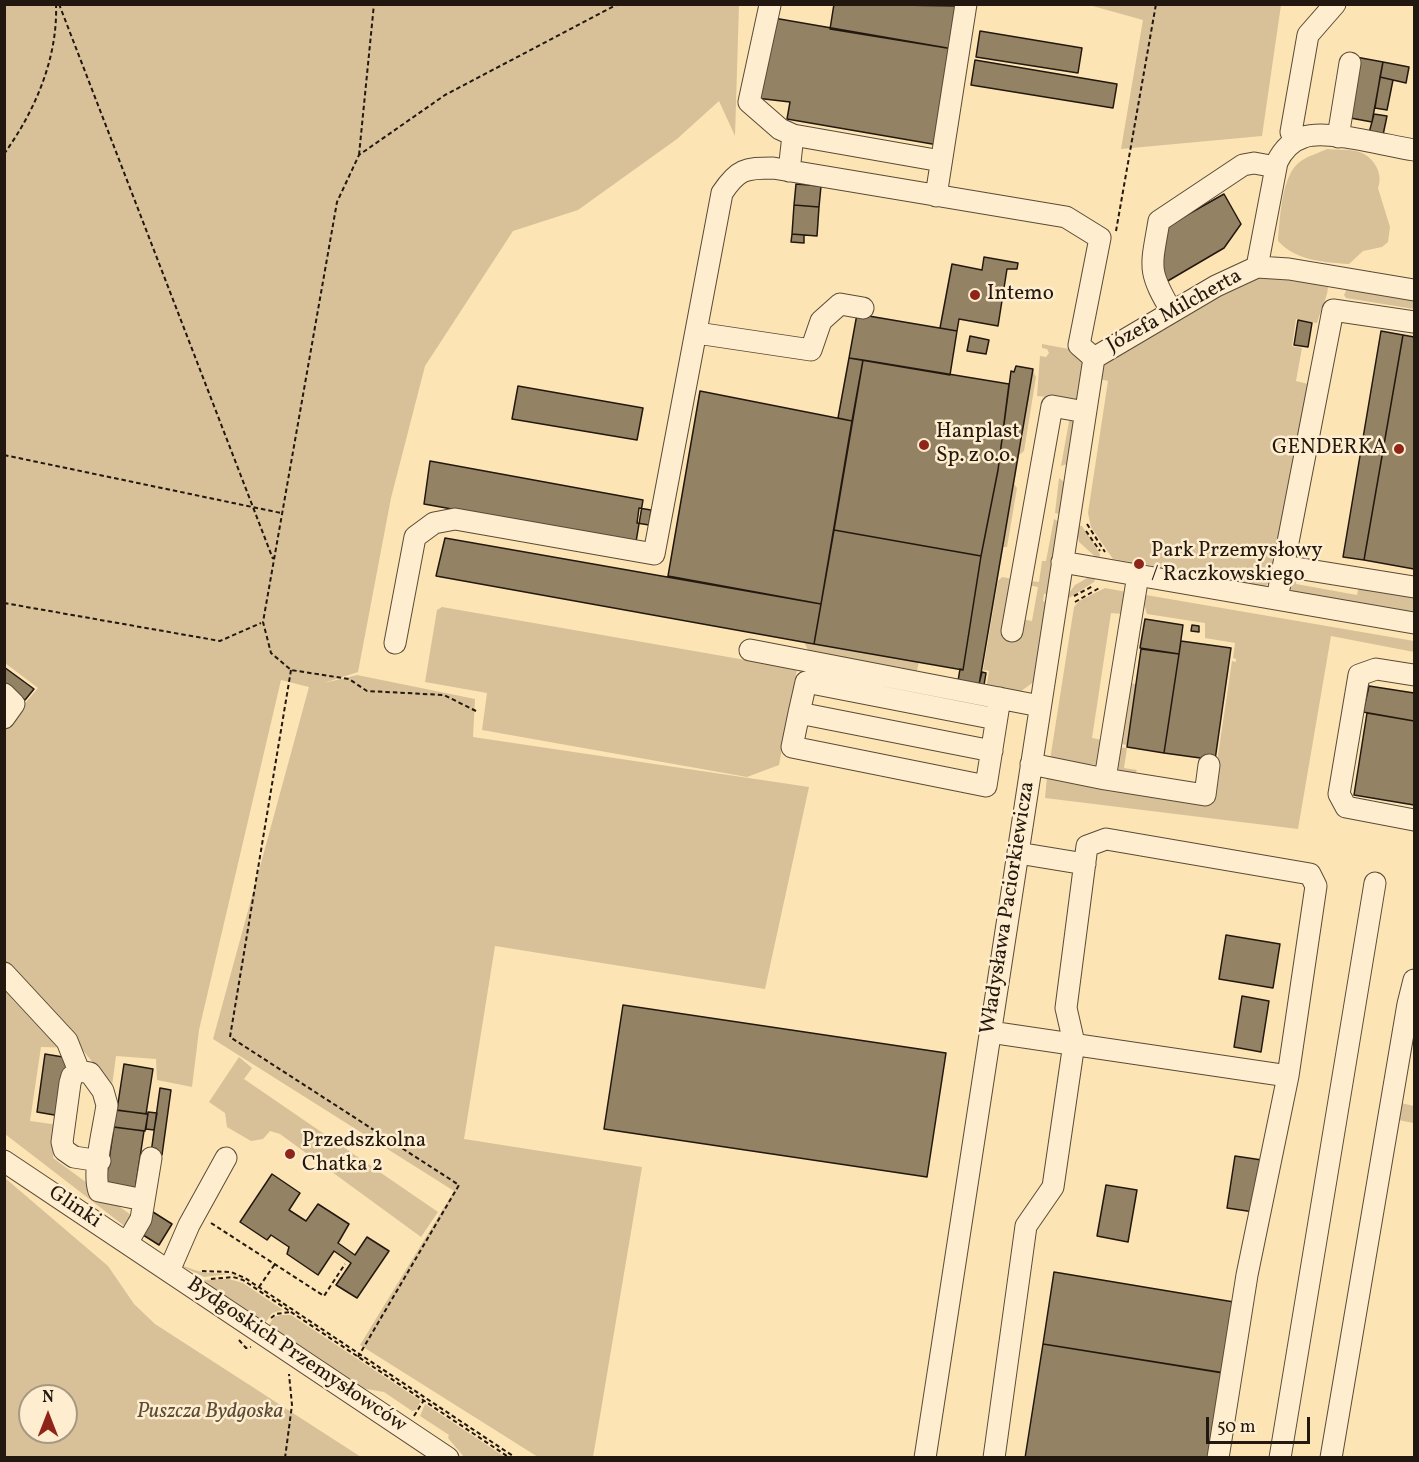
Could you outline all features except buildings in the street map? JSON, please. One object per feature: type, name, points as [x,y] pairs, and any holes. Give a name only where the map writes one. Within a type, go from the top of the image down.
[{"type":"street","points":[[936,196],[966,4]]},
{"type":"street","points":[[1295,140],[1291,132],[1308,35],[1335,4]]},
{"type":"street","points":[[770,5],[749,102],[780,129],[793,135],[941,161]]},
{"type":"street","points":[[1338,137],[1350,63]]},
{"type":"street","points":[[789,171],[793,135]]},
{"type":"street","points":[[1414,150],[1338,137],[1310,135],[1295,140],[1282,152],[1276,167],[1257,267],[1289,269],[1414,290]]},
{"type":"street","points":[[1172,312],[1155,283],[1151,265],[1159,221],[1243,165],[1254,163],[1276,167]]},
{"type":"street","points":[[395,643],[415,537],[434,523],[455,519],[654,554],[698,333],[722,193],[735,174],[750,168],[789,171],[1066,217],[1100,238],[1079,345],[1094,358]]},
{"type":"street","name":"Józefa Milcherta","points":[[1094,358],[1238,274],[1257,267]]},
{"type":"street","points":[[1277,599],[1339,278]]},
{"type":"street","points":[[698,333],[812,350],[821,321],[840,304],[863,308]]},
{"type":"street","points":[[1333,310],[1414,322]]},
{"type":"street","name":"Władysława Paciorkiewicza","points":[[925,1458],[1094,358]]},
{"type":"street","points":[[1012,631],[1052,406],[1085,412]]},
{"type":"street","points":[[1041,469],[1076,475]]},
{"type":"street","points":[[1062,562],[1414,623]]},
{"type":"street","points":[[1284,566],[1414,587]]},
{"type":"street","points":[[1105,779],[1138,575]]},
{"type":"street","points":[[750,650],[1040,706]]},
{"type":"street","points":[[1414,675],[1376,669],[1359,675],[1339,794],[1346,807],[1414,820]]},
{"type":"street","points":[[996,719],[806,682],[792,747],[986,786],[1000,698]]},
{"type":"street","points":[[4,694],[14,704],[4,718]]},
{"type":"street","points":[[799,713],[992,751]]},
{"type":"street","points":[[1031,764],[1205,795],[1209,765]]},
{"type":"street","points":[[994,1458],[1026,1226],[1053,1187],[1074,1043],[1066,1008],[1087,846],[1106,839],[1310,873],[1316,886],[1287,1076],[1247,1275],[1218,1458]]},
{"type":"street","points":[[1018,853],[1085,864]]},
{"type":"street","points":[[1280,1458],[1375,883]]},
{"type":"street","points":[[4,973],[67,1041],[79,1071]]},
{"type":"street","points":[[1331,1458],[1377,1176],[1414,980]]},
{"type":"street","points":[[990,1032],[1287,1076]]},
{"type":"street","points":[[100,1161],[74,1157],[64,1150],[70,1083],[72,1076],[79,1071],[90,1073],[106,1099],[100,1161],[97,1181],[99,1191],[144,1200]]},
{"type":"street","points":[[127,1243],[141,1219],[151,1158]]},
{"type":"street","points":[[169,1271],[189,1226],[226,1158]]},
{"type":"street","name":"Glinki","points":[[8,1168],[144,1255]]},
{"type":"street","name":"Bydgoskich Przemysłowców","points":[[144,1255],[448,1458]]},
{"type":"path","points":[[4,154],[44,82],[57,30],[58,4]]},
{"type":"path","points":[[58,4],[273,561]]},
{"type":"path","points":[[374,4],[359,155],[337,202],[263,622],[271,653],[291,670],[349,679],[367,691],[444,695],[476,711]]},
{"type":"path","points":[[359,155],[444,95],[618,4]]},
{"type":"path","points":[[1116,231],[1156,4]]},
{"type":"path","points":[[4,455],[282,513]]},
{"type":"path","points":[[1071,608],[1078,599],[1104,586],[1107,570],[1108,557],[1089,528],[1086,517]]},
{"type":"path","points":[[4,603],[220,641],[263,622]]},
{"type":"path","points":[[291,670],[230,1037],[459,1185],[359,1355]]},
{"type":"path","points":[[206,1220],[324,1296],[345,1264]]},
{"type":"path","points":[[259,1287],[275,1264]]},
{"type":"path","points":[[199,1270],[237,1274],[259,1287],[516,1458]]},
{"type":"path","points":[[207,1279],[233,1277],[243,1280],[359,1355]]},
{"type":"path","points":[[285,1458],[292,1404],[289,1369]]},
{"type":"path","points":[[412,1419],[425,1399]]},
{"type":"path","points":[[425,1399],[510,1458]]},
{"type":"green space","points":[[5,5],[739,5],[735,136],[719,101],[677,139],[578,210],[513,231],[425,366],[391,498],[358,672],[324,683],[357,675],[475,699],[473,737],[809,787],[765,989],[495,946],[464,1139],[642,1167],[593,1457],[538,1457],[360,1345],[454,1191],[213,1039],[309,687],[281,680],[199,1030],[192,1087],[157,1080],[156,1059],[116,1056],[112,1086],[81,1048],[41,1047],[30,1121],[59,1125],[53,1158],[131,1215],[127,1228],[5,1134],[4,728],[38,688],[5,663]]},
{"type":"green space","points":[[1089,5],[1281,5],[1262,136],[1121,149],[1143,20]]},
{"type":"green space","points":[[1327,149],[1356,151],[1367,156],[1376,165],[1379,176],[1378,188],[1390,227],[1388,242],[1382,247],[1363,251],[1349,264],[1302,257],[1285,248],[1278,241],[1281,209],[1289,176],[1301,161]]},
{"type":"green space","points":[[1258,274],[1328,284],[1326,298],[1317,323],[1296,319],[1292,346],[1302,348],[1296,381],[1308,384],[1281,539],[1270,582],[1263,588],[1153,570],[1154,566],[1113,559],[1091,527],[1088,513],[1108,381],[1100,379],[1102,367],[1108,360]]},
{"type":"green space","points":[[1347,288],[1414,296],[1414,309],[1346,298],[1344,295]]},
{"type":"green space","points":[[1042,344],[1069,349],[1083,362],[1079,400],[1037,396],[1040,356],[1046,357],[1049,353],[1047,349],[1042,348]]},
{"type":"green space","points":[[1033,371],[1036,377],[1024,451],[1019,455],[1023,435],[1021,434]]},
{"type":"green space","points":[[1070,416],[1075,417],[1067,464],[1061,466]]},
{"type":"green space","points":[[1059,478],[1065,483],[1061,514],[1055,513]]},
{"type":"green space","points":[[1014,484],[1017,488],[1007,547],[1003,547]]},
{"type":"green space","points":[[1054,519],[1061,523],[1049,594],[1044,594],[1043,601],[1048,603],[1035,681],[1017,694],[986,689],[989,671],[983,670],[998,581],[1002,577],[1013,579],[1021,619],[1032,621],[1038,587],[1028,585],[1029,581],[1039,582],[1042,561],[1046,561]]},
{"type":"green space","points":[[1076,525],[1082,526],[1100,554],[1099,560],[1079,542]]},
{"type":"green space","points":[[1297,575],[1296,584],[1357,595],[1359,585],[1414,594],[1414,615],[1292,591],[1289,586],[1290,577]]},
{"type":"green space","points":[[1089,577],[1096,577],[1094,582],[1069,598],[1066,597],[1075,585]]},
{"type":"green space","points":[[1105,588],[1127,592],[1122,614],[1111,613],[1092,738],[1103,740],[1097,765],[1050,760],[1074,607],[1079,601]]},
{"type":"green space","points":[[1146,595],[1414,641],[1414,652],[1331,636],[1298,829],[1045,798],[1047,777],[1211,802],[1232,661],[1236,662],[1233,658],[1235,643],[1205,638],[1205,623],[1147,614],[1144,604]]},
{"type":"green space","points":[[442,607],[797,669],[779,765],[747,777],[482,730],[487,693],[425,682],[437,610]]},
{"type":"green space","points":[[804,642],[919,662],[916,675],[820,656],[808,650]]},
{"type":"green space","points":[[1129,683],[1136,684],[1127,745],[1121,744]]},
{"type":"green space","points":[[1116,747],[1127,748],[1124,768],[1137,770],[1135,774],[1118,771]]},
{"type":"green space","points":[[239,1057],[252,1068],[244,1079],[438,1212],[421,1237],[280,1134],[270,1131],[263,1139],[251,1141],[227,1127],[225,1113],[209,1102]]},
{"type":"green space","points":[[1401,1103],[1414,1106],[1414,1123],[1398,1120]]},
{"type":"green space","name":"Puszcza Bydgoska","points":[[5,1178],[108,1266],[134,1304],[155,1324],[361,1457],[5,1457]]},
{"type":"green space","points":[[177,1264],[202,1272],[227,1274],[204,1277]]},
{"type":"green space","points":[[229,1279],[243,1283],[283,1310],[272,1313],[263,1326],[200,1280]]},
{"type":"green space","points":[[291,1315],[421,1401],[416,1410],[412,1411],[384,1392],[361,1388],[267,1328],[274,1317]]},
{"type":"green space","points":[[425,1404],[505,1457],[464,1457],[448,1438],[449,1435],[420,1416]]},
{"type":"place","name":"Intemo","points":[[975,295]]},
{"type":"place","name":"Hanplast Sp. z o.o.","points":[[924,445]]},
{"type":"place","name":"GENDERKA","points":[[1399,449]]},
{"type":"place","name":"Park Przemysłowy / Raczkowskiego","points":[[1139,564]]},
{"type":"place","name":"Przedszkolna Chatka 2","points":[[290,1154]]}]
